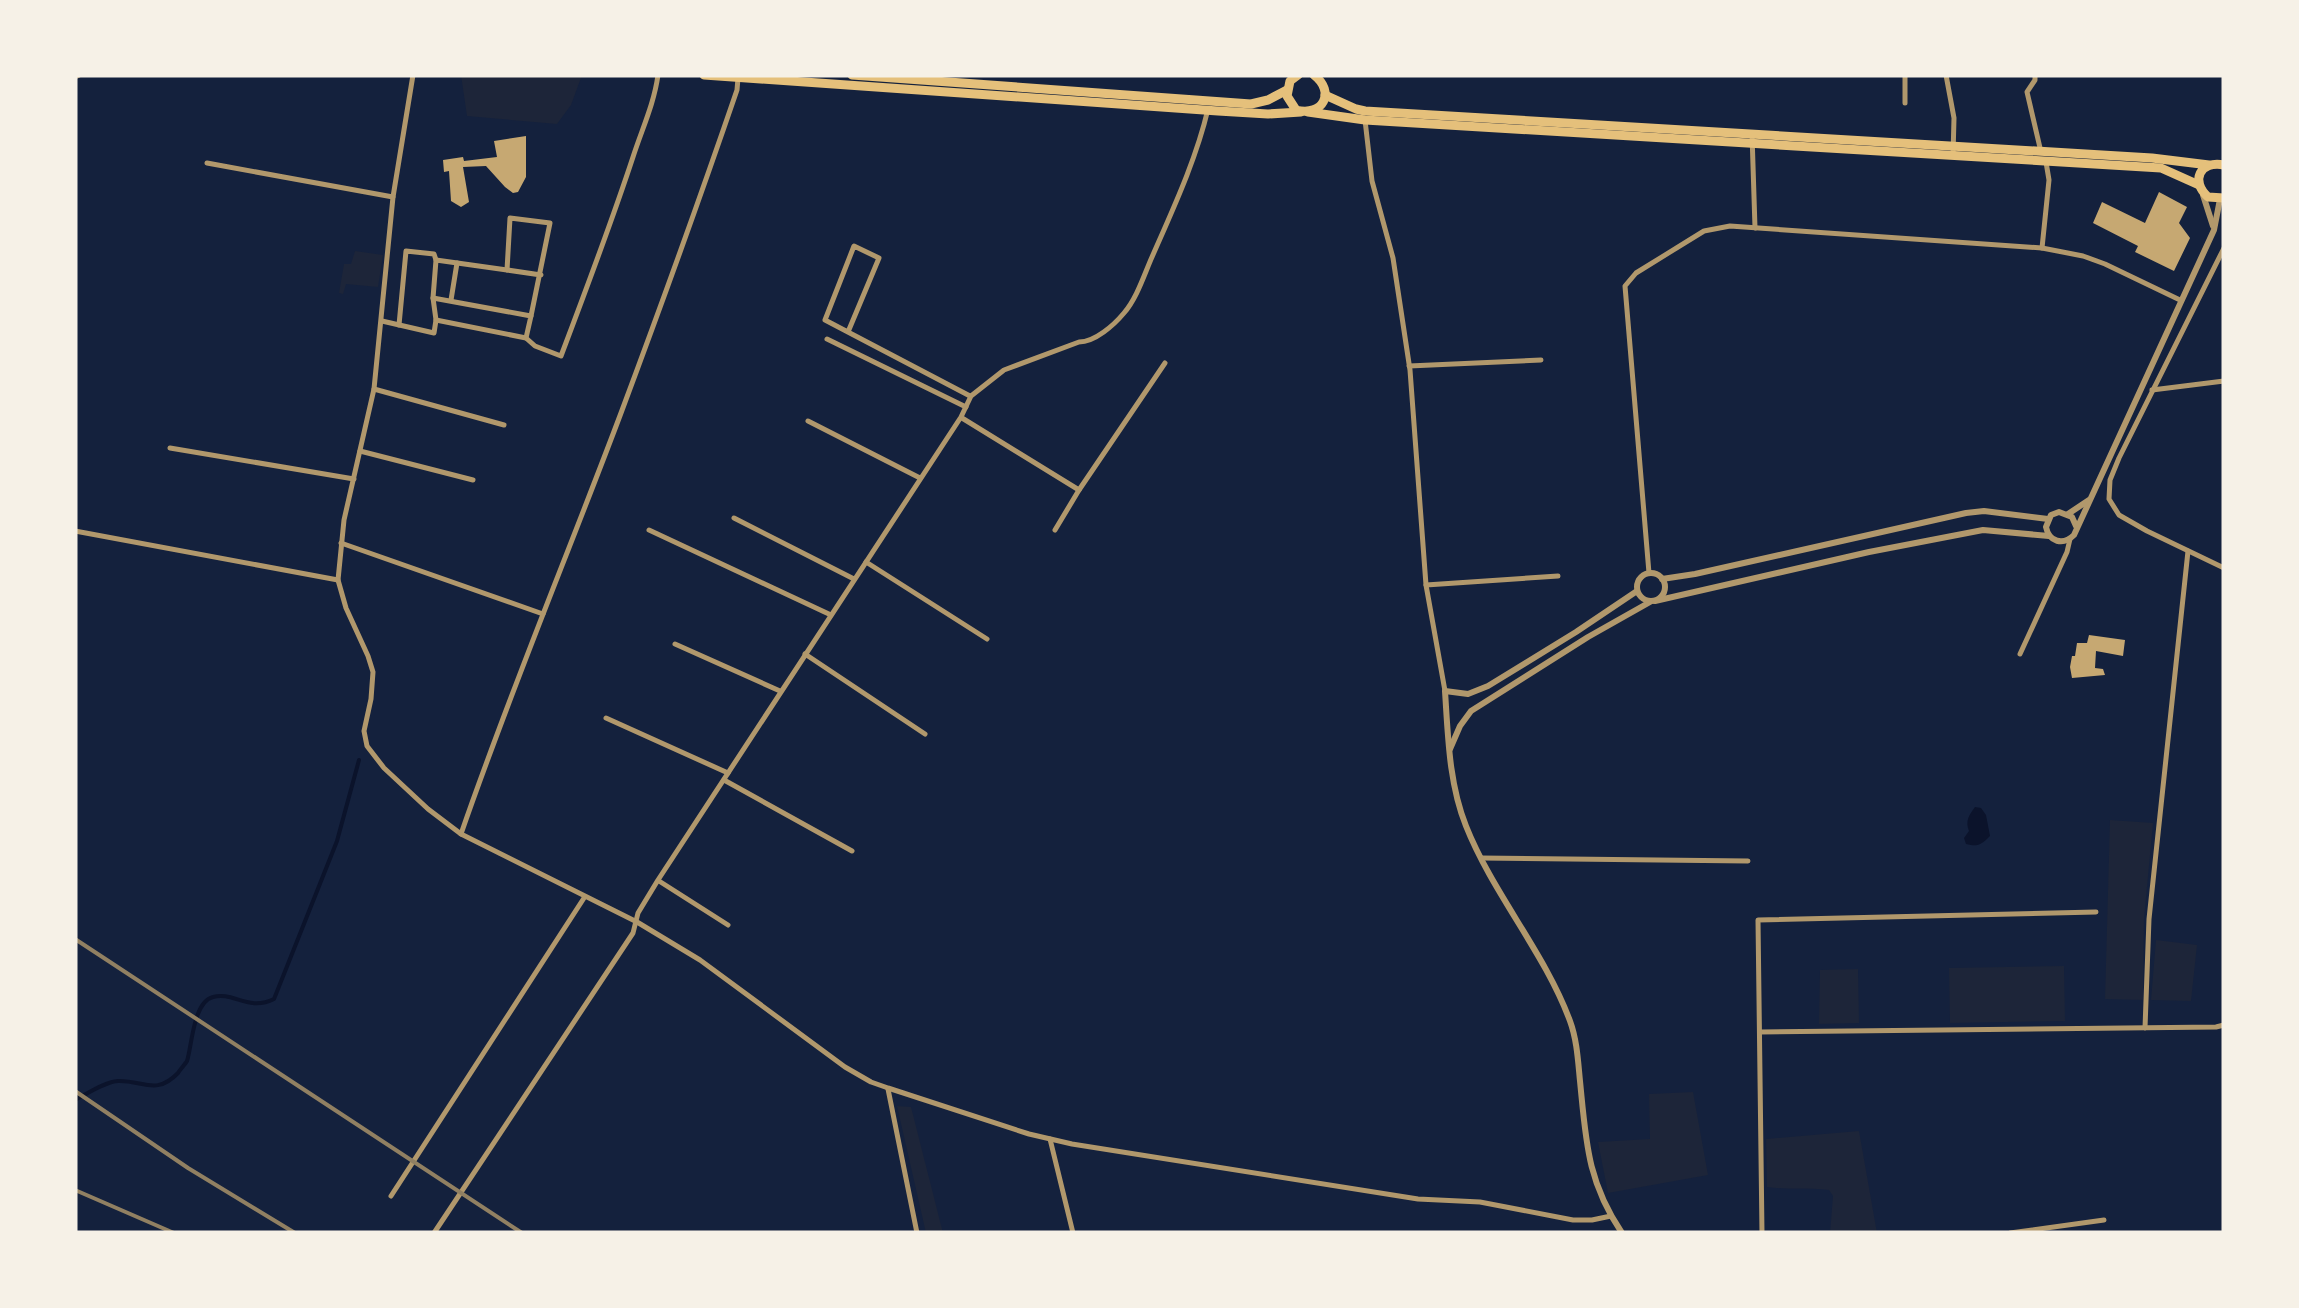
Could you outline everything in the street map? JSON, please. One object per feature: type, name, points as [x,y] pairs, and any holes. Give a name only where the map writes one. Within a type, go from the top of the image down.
[{"type":"main road","points":[[704,75],[961,84]]},
{"type":"main road","points":[[852,75],[1268,114],[1365,115],[2044,157],[2161,168],[2201,189],[2208,197],[2222,198]]},
{"type":"main road","points":[[1208,106],[1267,100],[1298,75]]},
{"type":"main road","points":[[1288,84],[1292,106],[1304,112],[1320,107],[1326,95],[1321,77]]},
{"type":"main road","points":[[1326,95],[1365,115]]},
{"type":"main road","points":[[2044,157],[2152,158],[2224,165]]},
{"type":"main road","points":[[2201,189],[2200,173],[2208,165]]},
{"type":"street","points":[[413,75],[393,198],[374,388],[344,520],[338,580],[373,672],[364,731],[367,746],[384,768],[461,834],[637,922],[700,960],[870,1082],[1050,1139],[1418,1198],[1480,1202],[1573,1220],[1610,1216]]},
{"type":"street","points":[[436,320],[526,338],[534,346],[561,356],[655,99],[658,75]]},
{"type":"street","points":[[1904,103],[1905,75]]},
{"type":"street","points":[[1946,75],[1954,118],[1953,151]]},
{"type":"street","points":[[2034,75],[2028,92],[2049,180],[2042,248]]},
{"type":"street","points":[[461,834],[499,724],[627,398],[743,77]]},
{"type":"street","points":[[434,1233],[633,933],[638,913],[658,880],[961,417],[971,396],[1004,370],[1088,342],[1124,313],[1166,225],[1208,106]]},
{"type":"street","points":[[1365,115],[1372,181],[1393,258],[1410,366],[1426,585],[1445,691],[1449,750],[1459,806],[1482,858],[1570,1019],[1587,1154],[1594,1181],[1622,1233]]},
{"type":"street","points":[[1752,139],[1755,228]]},
{"type":"street","points":[[208,163],[393,198]]},
{"type":"street","points":[[2201,189],[2214,230]]},
{"type":"street","points":[[2020,654],[2214,230],[2222,198]]},
{"type":"street","points":[[507,270],[510,218],[550,223],[526,338]]},
{"type":"street","points":[[1648,573],[1625,286],[1636,273],[1704,231],[1730,226],[2042,248],[2105,264],[2180,300]]},
{"type":"street","points":[[848,332],[879,258],[854,246],[825,320],[848,332],[971,396]]},
{"type":"street","points":[[2224,248],[2114,469],[2109,498],[2119,515],[2224,568]]},
{"type":"street","points":[[382,321],[434,334],[434,254],[406,252],[399,324]]},
{"type":"street","points":[[436,260],[541,275]]},
{"type":"street","points":[[451,301],[457,263]]},
{"type":"street","points":[[434,298],[531,316]]},
{"type":"street","points":[[827,339],[966,407]]},
{"type":"street","points":[[1410,366],[1541,360]]},
{"type":"street","points":[[1055,530],[1165,362]]},
{"type":"street","points":[[2152,390],[2224,381]]},
{"type":"street","points":[[374,388],[504,425]]},
{"type":"street","points":[[961,417],[1079,490]]},
{"type":"street","points":[[808,421],[920,478]]},
{"type":"street","points":[[170,448],[354,478]]},
{"type":"street","points":[[360,451],[473,480]]},
{"type":"street","points":[[2049,536],[2048,519],[2055,513],[2068,514],[2090,500]]},
{"type":"street","points":[[1662,580],[1984,511],[2048,519]]},
{"type":"street","points":[[2068,514],[2076,526]]},
{"type":"street","points":[[734,518],[854,579]]},
{"type":"street","points":[[649,530],[831,615]]},
{"type":"street","points":[[1449,750],[1471,711],[1588,637],[1653,601],[1664,594],[1662,580],[1648,573],[1641,576],[1637,590],[1642,598],[1653,601],[1983,530],[2049,536],[2056,541],[2070,539]]},
{"type":"street","points":[[75,531],[338,580]]},
{"type":"street","points":[[341,543],[543,614]]},
{"type":"street","points":[[2146,1028],[2149,920],[2188,551]]},
{"type":"street","points":[[866,562],[987,639]]},
{"type":"street","points":[[1426,585],[1558,576]]},
{"type":"street","points":[[1445,691],[1468,694],[1488,686],[1637,590]]},
{"type":"street","points":[[675,644],[780,691]]},
{"type":"street","points":[[805,654],[925,734]]},
{"type":"street","points":[[606,718],[726,776],[852,851]]},
{"type":"street","points":[[1482,858],[1748,861]]},
{"type":"street","points":[[658,880],[728,925]]},
{"type":"street","points":[[391,1196],[584,898]]},
{"type":"street","points":[[1762,1233],[1758,920],[2096,912]]},
{"type":"street","points":[[1760,1032],[2224,1026]]},
{"type":"street","points":[[888,1088],[917,1233]]},
{"type":"street","points":[[1050,1139],[1073,1233]]},
{"type":"street","points":[[2010,1233],[2104,1220]]},
{"type":"shaded area","points":[[461,75],[582,75],[571,105],[557,124],[467,116]]},
{"type":"shaded area","points":[[355,251],[383,255],[378,287],[346,284],[343,294],[339,293],[344,264],[351,264]]},
{"type":"shaded area","points":[[1975,807],[1986,815],[1990,836],[1982,843],[1966,844],[1968,818]]},
{"type":"shaded area","points":[[2110,820],[2153,823],[2144,919],[2143,1000],[2105,999]]},
{"type":"shaded area","points":[[2156,940],[2197,945],[2191,1001],[2151,1000]]},
{"type":"shaded area","points":[[2064,966],[2065,1021],[1950,1023],[1949,968]]},
{"type":"shaded area","points":[[1858,969],[1859,1023],[1819,1024],[1820,970]]},
{"type":"shaded area","points":[[1693,1092],[1708,1175],[1608,1193],[1598,1142],[1650,1139],[1649,1094]]},
{"type":"shaded area","points":[[897,1106],[911,1107],[943,1233],[926,1233]]},
{"type":"shaded area","points":[[1859,1131],[1877,1233],[1830,1233],[1833,1196],[1829,1190],[1767,1187],[1766,1139]]},
{"type":"building","points":[[526,136],[526,177],[518,192],[505,187],[486,166],[463,167],[469,202],[461,207],[451,201],[449,171],[444,172],[443,160],[497,157],[494,141]]},
{"type":"building","points":[[2159,192],[2187,207],[2179,223],[2190,238],[2174,271],[2135,252],[2138,246],[2093,223],[2102,202],[2145,223]]},
{"type":"building","points":[[2089,635],[2125,640],[2123,656],[2096,651],[2095,668],[2103,669],[2105,675],[2072,678],[2070,667],[2077,643],[2087,643]]},
{"type":"waterway","points":[[75,1100],[113,1082],[156,1085],[170,1080],[187,1061],[197,1015],[213,997],[256,1003],[274,999],[337,841],[359,760]]},
{"type":"railway","points":[[75,939],[522,1233]]},
{"type":"railway","points":[[75,1091],[188,1168],[295,1233]]},
{"type":"railway","points":[[75,1190],[174,1233]]}]
